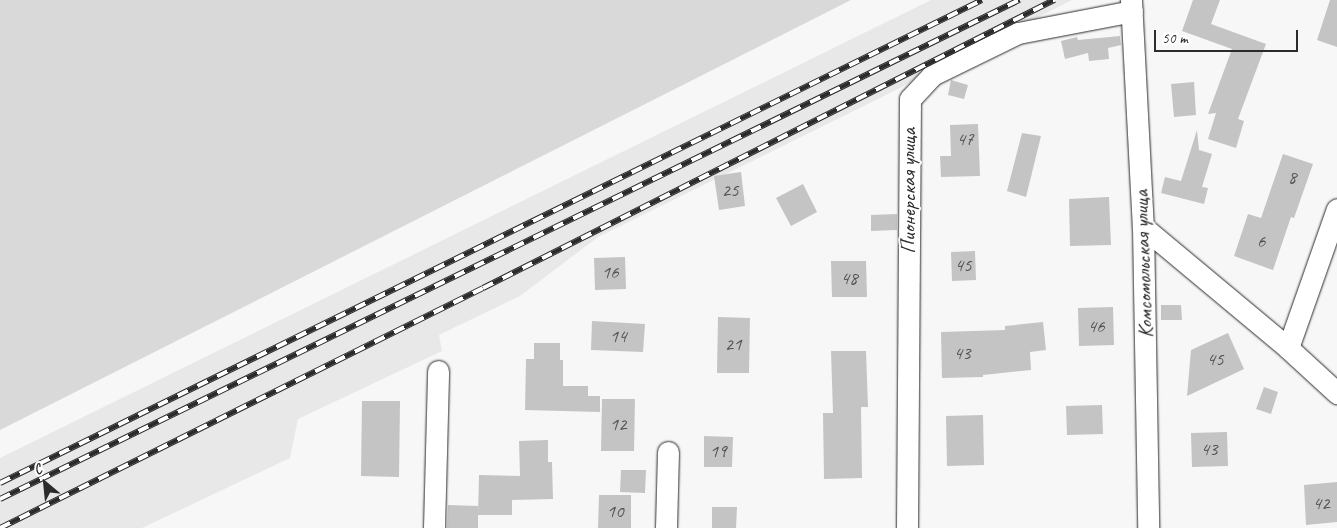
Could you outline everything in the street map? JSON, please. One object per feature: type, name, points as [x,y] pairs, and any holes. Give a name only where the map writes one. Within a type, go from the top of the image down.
[{"type":"street","name":"Комсомольская улица","points":[[1131,6],[1143,227],[1148,528]]},
{"type":"street","name":"Пионерская улица","points":[[907,528],[910,99],[932,74],[1018,33],[1131,6]]},
{"type":"street","points":[[1288,348],[1337,209]]},
{"type":"street","points":[[1143,227],[1288,348],[1337,393]]},
{"type":"street","points":[[434,528],[438,371]]},
{"type":"street","points":[[666,528],[668,452]]},
{"type":"shaded area","points":[[0,0],[851,0],[0,430]]},
{"type":"shaded area","points":[[931,0],[1072,0],[886,95],[598,237],[520,296],[439,335],[442,351],[298,419],[290,458],[142,528],[0,528],[0,458]]},
{"type":"building","points":[[1193,0],[1220,0],[1211,24],[1266,44],[1238,119],[1244,121],[1236,148],[1208,139],[1216,113],[1208,114],[1232,49],[1182,31]]},
{"type":"building","points":[[1330,0],[1337,0],[1337,47],[1317,40]]},
{"type":"building","points":[[1120,36],[1121,45],[1108,48],[1109,59],[1089,61],[1088,53],[1065,59],[1061,41],[1077,37],[1078,40]]},
{"type":"building","points":[[951,80],[968,85],[964,99],[948,95]]},
{"type":"building","points":[[1194,82],[1196,115],[1174,117],[1171,84]]},
{"type":"building","points":[[978,124],[980,176],[941,177],[940,156],[951,156],[950,125]]},
{"type":"building","points":[[1197,130],[1199,150],[1212,154],[1202,187],[1208,188],[1204,204],[1161,193],[1165,177],[1181,181]]},
{"type":"building","points":[[1022,133],[1041,136],[1026,197],[1007,191]]},
{"type":"building","points":[[1283,154],[1313,164],[1294,218],[1291,217],[1273,270],[1234,256],[1248,214],[1261,218]]},
{"type":"building","points":[[741,172],[745,206],[719,210],[714,176]]},
{"type":"building","points":[[803,184],[817,212],[791,226],[776,198]]},
{"type":"building","points":[[1109,197],[1111,245],[1070,246],[1069,199]]},
{"type":"building","points":[[897,214],[897,230],[871,231],[871,215]]},
{"type":"building","points":[[975,251],[976,280],[952,281],[951,252]]},
{"type":"building","points":[[625,257],[626,289],[595,290],[594,258]]},
{"type":"building","points":[[831,261],[866,261],[867,297],[832,297]]},
{"type":"building","points":[[1161,305],[1181,305],[1182,320],[1161,320]]},
{"type":"building","points":[[1113,307],[1114,345],[1079,346],[1078,308]]},
{"type":"building","points":[[718,317],[750,318],[749,373],[717,373]]},
{"type":"building","points":[[592,321],[645,324],[643,352],[591,350]]},
{"type":"building","points":[[1043,322],[1046,350],[1030,352],[1031,370],[983,375],[983,377],[942,378],[941,332],[1005,330],[1005,326]]},
{"type":"building","points":[[1228,333],[1244,369],[1187,396],[1191,350]]},
{"type":"building","points":[[534,343],[560,343],[560,360],[563,360],[563,386],[588,386],[588,396],[600,396],[600,412],[525,410],[526,359],[534,359]]},
{"type":"building","points":[[831,351],[866,351],[868,407],[861,407],[862,478],[824,479],[823,413],[833,413]]},
{"type":"building","points":[[1264,387],[1278,392],[1271,414],[1256,409]]},
{"type":"building","points":[[602,399],[635,399],[634,451],[601,451]]},
{"type":"building","points":[[362,401],[400,401],[399,477],[361,476]]},
{"type":"building","points":[[1102,405],[1103,434],[1067,435],[1066,406]]},
{"type":"building","points":[[983,415],[984,465],[947,466],[946,416]]},
{"type":"building","points":[[1227,432],[1228,466],[1192,467],[1191,433]]},
{"type":"building","points":[[704,436],[733,437],[732,467],[704,467]]},
{"type":"building","points":[[548,440],[548,462],[552,462],[553,499],[512,500],[512,515],[478,515],[479,475],[520,476],[519,441]]},
{"type":"building","points":[[621,470],[646,470],[645,493],[620,492]]},
{"type":"building","points":[[1337,482],[1337,522],[1306,525],[1304,485]]},
{"type":"building","points":[[599,495],[631,495],[631,528],[598,528]]},
{"type":"building","points":[[448,505],[478,506],[478,528],[447,528]]},
{"type":"building","points":[[712,507],[737,507],[736,528],[712,528]]},
{"type":"railway","points":[[0,483],[982,0]]},
{"type":"railway","points":[[0,499],[1019,0]]},
{"type":"railway","points":[[0,528],[483,288],[1054,0]]}]
